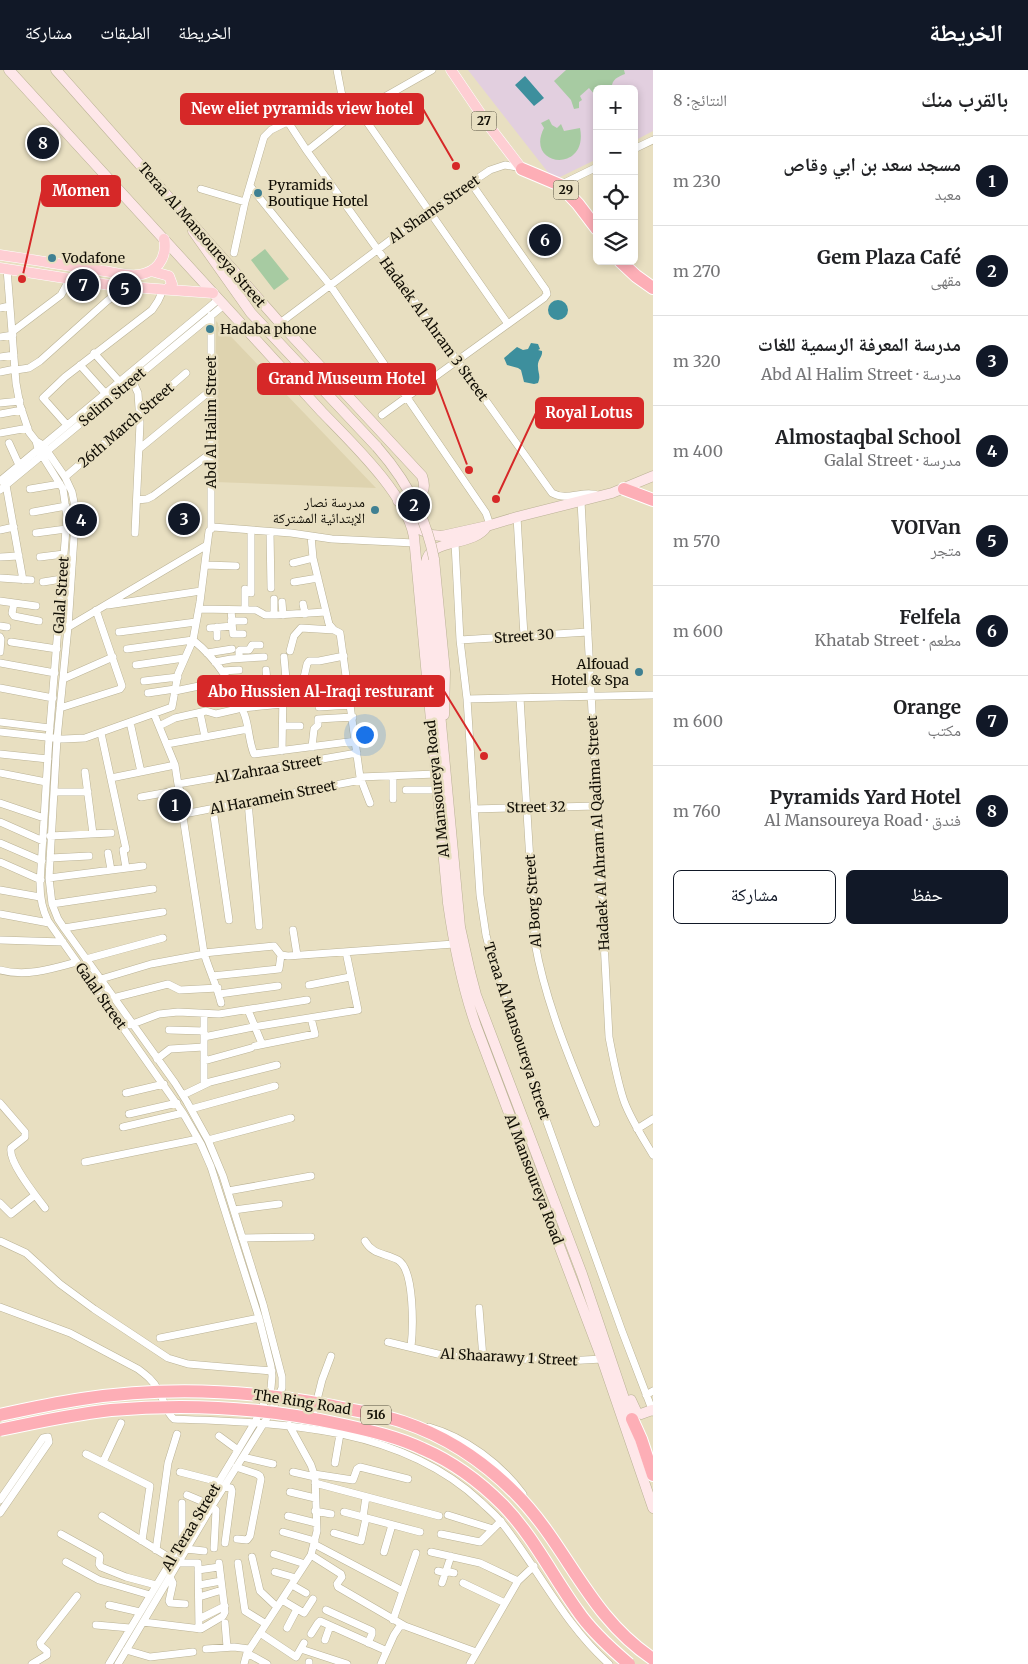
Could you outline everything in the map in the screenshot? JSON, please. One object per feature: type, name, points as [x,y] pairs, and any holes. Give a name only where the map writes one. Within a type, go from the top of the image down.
[{"type":"highway","name":"29","points":[[522,169],[560,185],[593,224]]},
{"type":"highway","points":[[624,265],[653,288]]},
{"type":"highway","points":[[624,489],[653,500]]},
{"type":"highway","name":"The Ring Road","points":[[0,1415],[57,1403],[112,1395],[217,1391],[290,1398],[382,1416],[403,1422],[424,1430],[464,1452],[500,1479],[531,1511],[602,1613],[631,1643],[653,1659]]},
{"type":"highway","name":"The Ring Road","points":[[0,1430],[57,1418],[110,1410],[164,1407],[212,1408],[282,1413],[366,1430],[398,1439],[430,1452],[465,1472],[503,1505],[529,1536],[578,1611],[600,1637],[629,1664]]},
{"type":"highway","points":[[632,1419],[653,1475]]},
{"type":"main road","name":"Al Mansoureya Road","points":[[9,70],[322,412],[364,454],[398,501],[412,525],[437,790],[454,944],[471,1011],[602,1359],[653,1508]]},
{"type":"main road","name":"Teraa Al Mansoureya Street","points":[[56,70],[280,323],[422,476],[424,486],[420,496],[410,501],[398,501]]},
{"type":"main road","name":"27","points":[[451,70],[488,126],[522,169]]},
{"type":"main road","points":[[181,210],[188,225],[251,313],[381,452],[400,476],[416,503],[428,533],[434,559],[445,672],[446,698],[441,733]]},
{"type":"main road","points":[[0,255],[139,275],[156,268],[165,251],[164,239]]},
{"type":"main road","points":[[4,269],[116,286],[166,288],[219,299]]},
{"type":"main road","points":[[151,271],[169,276],[172,279],[172,284],[166,288]]},
{"type":"main road","points":[[412,525],[432,535],[442,536],[489,526],[600,496],[624,489],[653,476]]},
{"type":"main road","name":"Al Mansoureya Road","points":[[489,526],[483,533],[476,536],[435,548],[429,553],[426,563],[441,733],[464,950],[479,1001],[582,1274],[632,1419],[653,1490]]},
{"type":"main road","points":[[521,1145],[532,1141]]},
{"type":"main road","points":[[614,1368],[622,1378],[635,1411],[641,1414],[653,1411]]},
{"type":"street","points":[[337,70],[341,95],[351,116]]},
{"type":"street","points":[[307,151],[351,116],[432,70]]},
{"type":"street","points":[[234,253],[245,202],[264,137],[271,130],[341,95]]},
{"type":"street","points":[[360,112],[508,324]]},
{"type":"street","name":"Hadaek Al Ahram 3 Street","points":[[288,122],[377,250],[552,493],[565,497],[588,493],[600,496]]},
{"type":"street","points":[[638,147],[653,140]]},
{"type":"street","name":"Al Shams Street","points":[[280,323],[429,211],[471,182],[498,166],[513,166],[522,169]]},
{"type":"street","points":[[560,185],[593,169]]},
{"type":"street","points":[[382,415],[547,294],[471,182]]},
{"type":"street","points":[[250,186],[330,285],[408,396],[486,513],[489,526]]},
{"type":"street","points":[[201,189],[245,202]]},
{"type":"street","points":[[4,269],[10,306],[15,370],[20,401],[28,428],[41,448]]},
{"type":"street","points":[[0,337],[13,333],[61,295],[68,279]]},
{"type":"street","points":[[0,372],[29,368],[40,361],[107,301],[116,286]]},
{"type":"street","points":[[67,425],[43,398],[55,385],[152,310],[166,288]]},
{"type":"street","name":"Selim Street","points":[[2,481],[19,465],[132,380],[211,315],[219,299]]},
{"type":"street","name":"Selim Street","points":[[2,481],[219,299]]},
{"type":"street","points":[[0,308],[10,306]]},
{"type":"street","name":"Abd Al Halim Street","points":[[154,714],[172,706],[184,658],[193,640],[211,529],[211,315]]},
{"type":"street","points":[[94,354],[119,381]]},
{"type":"street","points":[[0,357],[14,355]]},
{"type":"street","points":[[80,365],[105,393]]},
{"type":"street","name":"26th March Street","points":[[65,477],[186,373]]},
{"type":"street","points":[[132,380],[138,393],[139,413],[135,533]]},
{"type":"street","points":[[139,449],[211,390]]},
{"type":"street","points":[[0,403],[20,401]]},
{"type":"street","points":[[0,414],[22,410]]},
{"type":"street","points":[[0,434],[28,428]]},
{"type":"street","points":[[9,443],[19,465]]},
{"type":"street","name":"Galal Street","points":[[41,448],[65,477],[72,492],[75,512],[68,627],[50,836],[49,878],[52,904],[64,928],[182,1094],[208,1140],[221,1169],[242,1238],[272,1371],[272,1388]]},
{"type":"street","name":"Galal Street","points":[[41,448],[60,484],[66,506],[66,529],[49,738],[40,897],[49,923],[164,1084],[198,1138],[249,1271],[278,1360],[282,1377],[281,1390]]},
{"type":"street","points":[[137,500],[144,500],[153,496],[211,453]]},
{"type":"street","points":[[2,481],[14,527],[23,580]]},
{"type":"street","points":[[30,489],[60,484]]},
{"type":"street","name":"Hadaek Al Ahram Al Qadima Street","points":[[580,501],[609,1037],[613,1061],[624,1101],[653,1155]]},
{"type":"street","points":[[33,512],[66,506]]},
{"type":"street","points":[[517,517],[524,636]]},
{"type":"street","points":[[0,530],[14,527]]},
{"type":"street","points":[[211,529],[216,527],[358,541],[414,543]]},
{"type":"street","points":[[36,533],[66,529]]},
{"type":"street","points":[[245,610],[252,531]]},
{"type":"street","points":[[270,532],[271,588]]},
{"type":"street","points":[[311,536],[326,612],[329,624],[334,630]]},
{"type":"street","name":"Teraa Al Mansoureya Street","points":[[455,543],[460,640],[467,699],[481,909],[496,970],[528,1071],[653,1411]]},
{"type":"street","points":[[58,633],[208,545]]},
{"type":"street","points":[[40,557],[64,554]]},
{"type":"street","points":[[0,557],[19,556]]},
{"type":"street","points":[[293,563],[314,558]]},
{"type":"street","points":[[205,565],[236,566]]},
{"type":"street","points":[[0,578],[31,580]]},
{"type":"street","points":[[294,582],[318,578]]},
{"type":"street","points":[[43,582],[62,579]]},
{"type":"street","points":[[104,606],[201,591]]},
{"type":"street","points":[[274,599],[274,615]]},
{"type":"street","points":[[0,601],[36,606]]},
{"type":"street","points":[[282,602],[283,614]]},
{"type":"street","points":[[14,603],[12,613],[14,616],[39,621]]},
{"type":"street","points":[[304,604],[304,614]]},
{"type":"street","points":[[199,609],[256,610],[263,614],[274,615],[326,612]]},
{"type":"street","points":[[60,708],[120,688],[122,684],[96,610]]},
{"type":"street","points":[[231,610],[233,634],[243,634]]},
{"type":"street","points":[[217,637],[213,628],[244,621]]},
{"type":"street","points":[[119,632],[196,622]]},
{"type":"street","points":[[290,651],[294,636],[300,628],[334,630],[340,633],[361,778],[370,803]]},
{"type":"street","name":"Street 30","points":[[460,640],[588,632]]},
{"type":"street","points":[[0,637],[0,652]]},
{"type":"street","points":[[127,649],[193,640],[207,652],[228,680],[242,708],[254,754],[356,741]]},
{"type":"street","points":[[11,642],[57,649]]},
{"type":"street","points":[[239,658],[240,650],[249,650],[252,645],[260,645]]},
{"type":"street","points":[[207,652],[232,649]]},
{"type":"street","points":[[286,690],[299,693],[303,689],[307,664],[310,661],[344,656]]},
{"type":"street","points":[[63,679],[113,657]]},
{"type":"street","points":[[215,662],[239,658],[264,657]]},
{"type":"street","points":[[282,751],[283,692],[286,690],[284,657]]},
{"type":"street","points":[[136,665],[184,658]]},
{"type":"street","points":[[0,664],[55,673]]},
{"type":"street","points":[[222,670],[239,670]]},
{"type":"street","points":[[266,670],[269,705]]},
{"type":"street","points":[[144,681],[178,677]]},
{"type":"street","points":[[148,693],[228,680]]},
{"type":"street","points":[[304,681],[347,681]]},
{"type":"street","points":[[0,688],[53,698]]},
{"type":"street","points":[[467,699],[653,695]]},
{"type":"street","name":"Al Borg Street","points":[[520,698],[533,930],[538,962],[565,1046],[596,1124]]},
{"type":"street","points":[[159,726],[175,718],[209,711],[216,714],[242,708],[283,704]]},
{"type":"street","points":[[318,707],[351,704]]},
{"type":"street","points":[[200,713],[205,737]]},
{"type":"street","points":[[0,732],[57,739],[85,738],[154,714],[175,766],[184,814],[204,953],[219,991],[221,1003]]},
{"type":"street","points":[[312,747],[314,729],[318,725],[318,719],[353,718]]},
{"type":"street","points":[[0,722],[50,728]]},
{"type":"street","points":[[130,722],[141,772]]},
{"type":"street","points":[[283,726],[300,726]]},
{"type":"street","points":[[167,744],[248,729]]},
{"type":"street","points":[[101,732],[111,778],[126,868]]},
{"type":"street","name":"Al Zahraa Street","points":[[141,797],[179,787],[357,753]]},
{"type":"street","points":[[0,754],[48,759]]},
{"type":"street","points":[[111,778],[175,766]]},
{"type":"street","points":[[85,772],[93,834]]},
{"type":"street","points":[[0,773],[46,782]]},
{"type":"street","name":"Al Haramein Street","points":[[184,814],[361,778],[436,774]]},
{"type":"street","points":[[393,776],[393,799]]},
{"type":"street","points":[[406,790],[437,790]]},
{"type":"street","points":[[54,792],[88,792]]},
{"type":"street","points":[[248,802],[259,926]]},
{"type":"street","points":[[0,803],[44,818]]},
{"type":"street","name":"Street 32","points":[[474,809],[597,806]]},
{"type":"street","points":[[213,809],[229,920]]},
{"type":"street","points":[[0,822],[43,840]]},
{"type":"street","points":[[50,836],[111,833]]},
{"type":"street","points":[[0,843],[42,861]]},
{"type":"street","points":[[108,853],[111,870]]},
{"type":"street","points":[[50,858],[90,856]]},
{"type":"street","points":[[0,862],[41,880]]},
{"type":"street","points":[[49,878],[143,866]]},
{"type":"street","points":[[52,904],[153,889]]},
{"type":"street","points":[[0,890],[40,897]]},
{"type":"street","points":[[64,928],[163,912]]},
{"type":"street","points":[[0,914],[49,923]]},
{"type":"street","points":[[294,930],[297,956]]},
{"type":"street","points":[[86,959],[162,938]]},
{"type":"street","points":[[0,940],[63,942]]},
{"type":"street","points":[[281,955],[297,956],[454,944]]},
{"type":"street","points":[[101,979],[151,964],[204,953],[274,946],[281,955],[279,970],[212,976]]},
{"type":"street","points":[[169,1030],[204,1034],[358,1010],[346,952]]},
{"type":"street","points":[[0,970],[7,972],[38,972],[77,962]]},
{"type":"street","points":[[309,986],[350,977]]},
{"type":"street","points":[[113,998],[168,984],[180,990],[219,991],[278,986]]},
{"type":"street","points":[[125,1029],[159,1014],[178,1012],[219,1014],[307,1000]]},
{"type":"street","points":[[248,1010],[255,1027],[256,1046]]},
{"type":"street","points":[[204,1014],[204,1084]]},
{"type":"street","points":[[204,1061],[256,1046],[316,1034],[311,1018]]},
{"type":"street","points":[[157,1059],[170,1049],[204,1048]]},
{"type":"street","points":[[182,1094],[204,1084],[277,1065]]},
{"type":"street","points":[[126,1093],[164,1084]]},
{"type":"street","points":[[191,1109],[275,1086]]},
{"type":"street","points":[[0,1103],[25,1132],[25,1137],[11,1148],[10,1153],[18,1169],[45,1208]]},
{"type":"street","points":[[129,1114],[177,1104]]},
{"type":"street","points":[[123,1127],[183,1112]]},
{"type":"street","points":[[208,1140],[292,1118]]},
{"type":"street","points":[[637,1128],[653,1119]]},
{"type":"street","points":[[85,1162],[198,1138]]},
{"type":"street","points":[[212,1172],[221,1169]]},
{"type":"street","points":[[228,1191],[311,1176]]},
{"type":"street","points":[[0,1203],[9,1213],[14,1213],[35,1195]]},
{"type":"street","points":[[234,1210],[279,1204]]},
{"type":"street","points":[[242,1238],[311,1236]]},
{"type":"street","points":[[0,1241],[26,1253],[73,1294],[168,1358],[188,1364],[272,1371]]},
{"type":"street","points":[[365,1241],[373,1251],[398,1260],[403,1266],[409,1284],[413,1309],[411,1347]]},
{"type":"street","points":[[0,1307],[70,1333],[138,1369],[158,1389],[174,1419],[289,1425],[340,1434],[405,1453],[440,1470],[475,1496],[501,1521],[534,1566],[563,1612],[581,1635],[609,1664]]},
{"type":"street","points":[[479,1308],[483,1358]]},
{"type":"street","points":[[160,1338],[259,1318]]},
{"type":"street","name":"Al Shaarawy 1 Street","points":[[388,1342],[446,1356],[566,1361],[602,1359]]},
{"type":"street","points":[[309,1429],[322,1380],[331,1356]]},
{"type":"street","points":[[272,1388],[281,1390]]},
{"type":"street","name":"Al Teraa Street","points":[[221,1485],[236,1467],[240,1454],[272,1388]]},
{"type":"street","name":"Al Teraa Street","points":[[109,1664],[171,1559],[209,1504],[240,1454],[264,1423],[281,1390]]},
{"type":"street","points":[[646,1395],[653,1391]]},
{"type":"street","points":[[266,1401],[422,1425],[441,1431],[475,1450],[516,1484],[599,1607],[628,1640],[640,1648],[653,1651]]},
{"type":"street","points":[[380,1445],[386,1420]]},
{"type":"street","points":[[103,1462],[121,1424]]},
{"type":"street","points":[[244,1664],[248,1651],[311,1555],[315,1543],[314,1478],[311,1465],[289,1425]]},
{"type":"street","points":[[156,1550],[168,1463],[177,1434]]},
{"type":"street","points":[[335,1462],[340,1434]]},
{"type":"street","points":[[219,1436],[240,1454],[273,1464]]},
{"type":"street","points":[[0,1500],[43,1438],[48,1437],[49,1442],[0,1513]]},
{"type":"street","points":[[86,1454],[150,1486],[142,1541]]},
{"type":"street","points":[[236,1467],[257,1474],[261,1479],[250,1536],[247,1540],[237,1539]]},
{"type":"street","points":[[314,1478],[352,1480],[357,1469],[360,1467],[408,1480]]},
{"type":"street","points":[[180,1472],[230,1488],[232,1491],[225,1543]]},
{"type":"street","points":[[293,1472],[366,1497],[439,1516]]},
{"type":"street","points":[[290,1492],[315,1498]]},
{"type":"street","points":[[187,1496],[209,1504],[216,1510],[214,1548]]},
{"type":"street","points":[[334,1533],[361,1541],[366,1497]]},
{"type":"street","points":[[182,1504],[182,1543]]},
{"type":"street","name":"Al Teraa Street","points":[[118,1664],[186,1550],[209,1504]]},
{"type":"street","points":[[315,1512],[331,1514]]},
{"type":"street","points":[[344,1512],[420,1532]]},
{"type":"street","points":[[448,1515],[493,1529]]},
{"type":"street","points":[[102,1516],[178,1563],[196,1562],[198,1564],[199,1629]]},
{"type":"street","points":[[288,1516],[316,1522]]},
{"type":"street","points":[[441,1534],[477,1543],[483,1541],[501,1521]]},
{"type":"street","points":[[384,1552],[392,1525]]},
{"type":"street","points":[[283,1532],[315,1543],[403,1591]]},
{"type":"street","points":[[61,1534],[99,1555],[98,1563],[101,1566],[156,1585]]},
{"type":"street","points":[[186,1550],[204,1551]]},
{"type":"street","points":[[431,1552],[480,1563],[518,1581]]},
{"type":"street","points":[[393,1620],[416,1553]]},
{"type":"street","points":[[274,1554],[305,1564]]},
{"type":"street","points":[[311,1555],[341,1574],[342,1577],[337,1584],[338,1587],[393,1620],[476,1652]]},
{"type":"street","points":[[442,1583],[449,1572],[451,1556]]},
{"type":"street","points":[[252,1558],[260,1591],[277,1607]]},
{"type":"street","points":[[66,1562],[99,1580],[150,1595]]},
{"type":"street","points":[[238,1563],[244,1611],[266,1624]]},
{"type":"street","points":[[143,1622],[199,1629],[204,1628],[223,1616],[225,1606],[219,1565],[198,1570]]},
{"type":"street","points":[[470,1664],[518,1581],[534,1566]]},
{"type":"street","points":[[438,1571],[449,1572]]},
{"type":"street","points":[[274,1572],[294,1581],[306,1593]]},
{"type":"street","points":[[170,1577],[173,1583],[168,1601],[185,1604]]},
{"type":"street","points":[[198,1585],[221,1581]]},
{"type":"street","points":[[463,1583],[505,1603]]},
{"type":"street","points":[[199,1597],[222,1590]]},
{"type":"street","points":[[32,1664],[47,1655],[47,1651],[40,1643],[77,1596]]},
{"type":"street","points":[[282,1600],[304,1613],[313,1599]]},
{"type":"street","points":[[110,1605],[140,1612]]},
{"type":"street","points":[[199,1619],[225,1606]]},
{"type":"street","points":[[287,1628],[297,1609]]},
{"type":"street","points":[[326,1610],[372,1631],[368,1644]]},
{"type":"street","points":[[311,1634],[319,1622],[387,1651]]},
{"type":"street","points":[[225,1623],[227,1647]]},
{"type":"street","points":[[96,1625],[130,1628]]},
{"type":"street","points":[[325,1640],[330,1626]]},
{"type":"street","points":[[381,1664],[397,1629],[400,1626],[405,1626]]},
{"type":"street","points":[[260,1633],[294,1656],[298,1655],[303,1646],[347,1664]]},
{"type":"street","points":[[206,1649],[227,1647],[248,1651],[267,1664]]},
{"type":"street","points":[[126,1650],[150,1657],[193,1652]]},
{"type":"shaded area","points":[[468,70],[653,70],[653,131],[638,139],[638,85],[593,85],[593,161],[554,180]]},
{"type":"shaded area","points":[[216,321],[376,488],[215,482]]},
{"type":"green space","points":[[566,70],[624,70],[625,74],[615,79],[612,85],[593,85],[593,93],[589,88],[580,96],[582,100],[579,102],[579,108],[574,109],[571,100],[554,81]]},
{"type":"green space","points":[[549,119],[552,125],[557,128],[561,124],[564,131],[580,128],[580,143],[575,153],[567,158],[558,160],[549,157],[542,151],[540,141],[544,128],[541,123]]},
{"type":"green space","points":[[265,249],[289,279],[274,290],[251,260]]},
{"type":"water","points":[[525,76],[544,98],[534,106],[515,85]]},
{"type":"water","points":[[558,300],[565,303],[568,310],[565,317],[558,320],[551,317],[548,310],[551,303]]},
{"type":"water","points":[[531,343],[538,344],[540,349],[538,350],[542,351],[538,365],[539,381],[534,384],[524,382],[521,370],[507,365],[504,358],[517,347],[523,350],[528,349]]},
{"type":"place","name":"Pyramids Yard Hotel","points":[[43,143]]},
{"type":"place","name":"New eliet pyramids view hotel","points":[[456,166]]},
{"type":"place","name":"Pyramids Boutique Hotel","points":[[258,193]]},
{"type":"place","name":"Felfela","points":[[545,240]]},
{"type":"place","name":"Vodafone","points":[[52,258]]},
{"type":"place","name":"Momen","points":[[22,279]]},
{"type":"place","name":"Orange","points":[[83,285]]},
{"type":"place","name":"VOIVan","points":[[125,289]]},
{"type":"place","name":"Hadaba phone","points":[[210,329]]},
{"type":"place","name":"Grand Museum Hotel","points":[[469,470]]},
{"type":"place","name":"Royal Lotus","points":[[496,499]]},
{"type":"place","name":"Gem Plaza Café","points":[[414,505]]},
{"type":"place","name":"مدرسة نصار الإبتدائية المشتركة","points":[[375,510]]},
{"type":"place","name":"مدرسة المعرفة الرسمية للغات","points":[[184,519]]},
{"type":"place","name":"Almostaqbal School","points":[[81,520]]},
{"type":"place","name":"Alfouad Hotel & Spa","points":[[639,672]]},
{"type":"place","name":"Abo Hussien Al-Iraqi resturant","points":[[484,756]]},
{"type":"place","name":"مسجد سعد بن ابي وقاص","points":[[175,805]]}]
